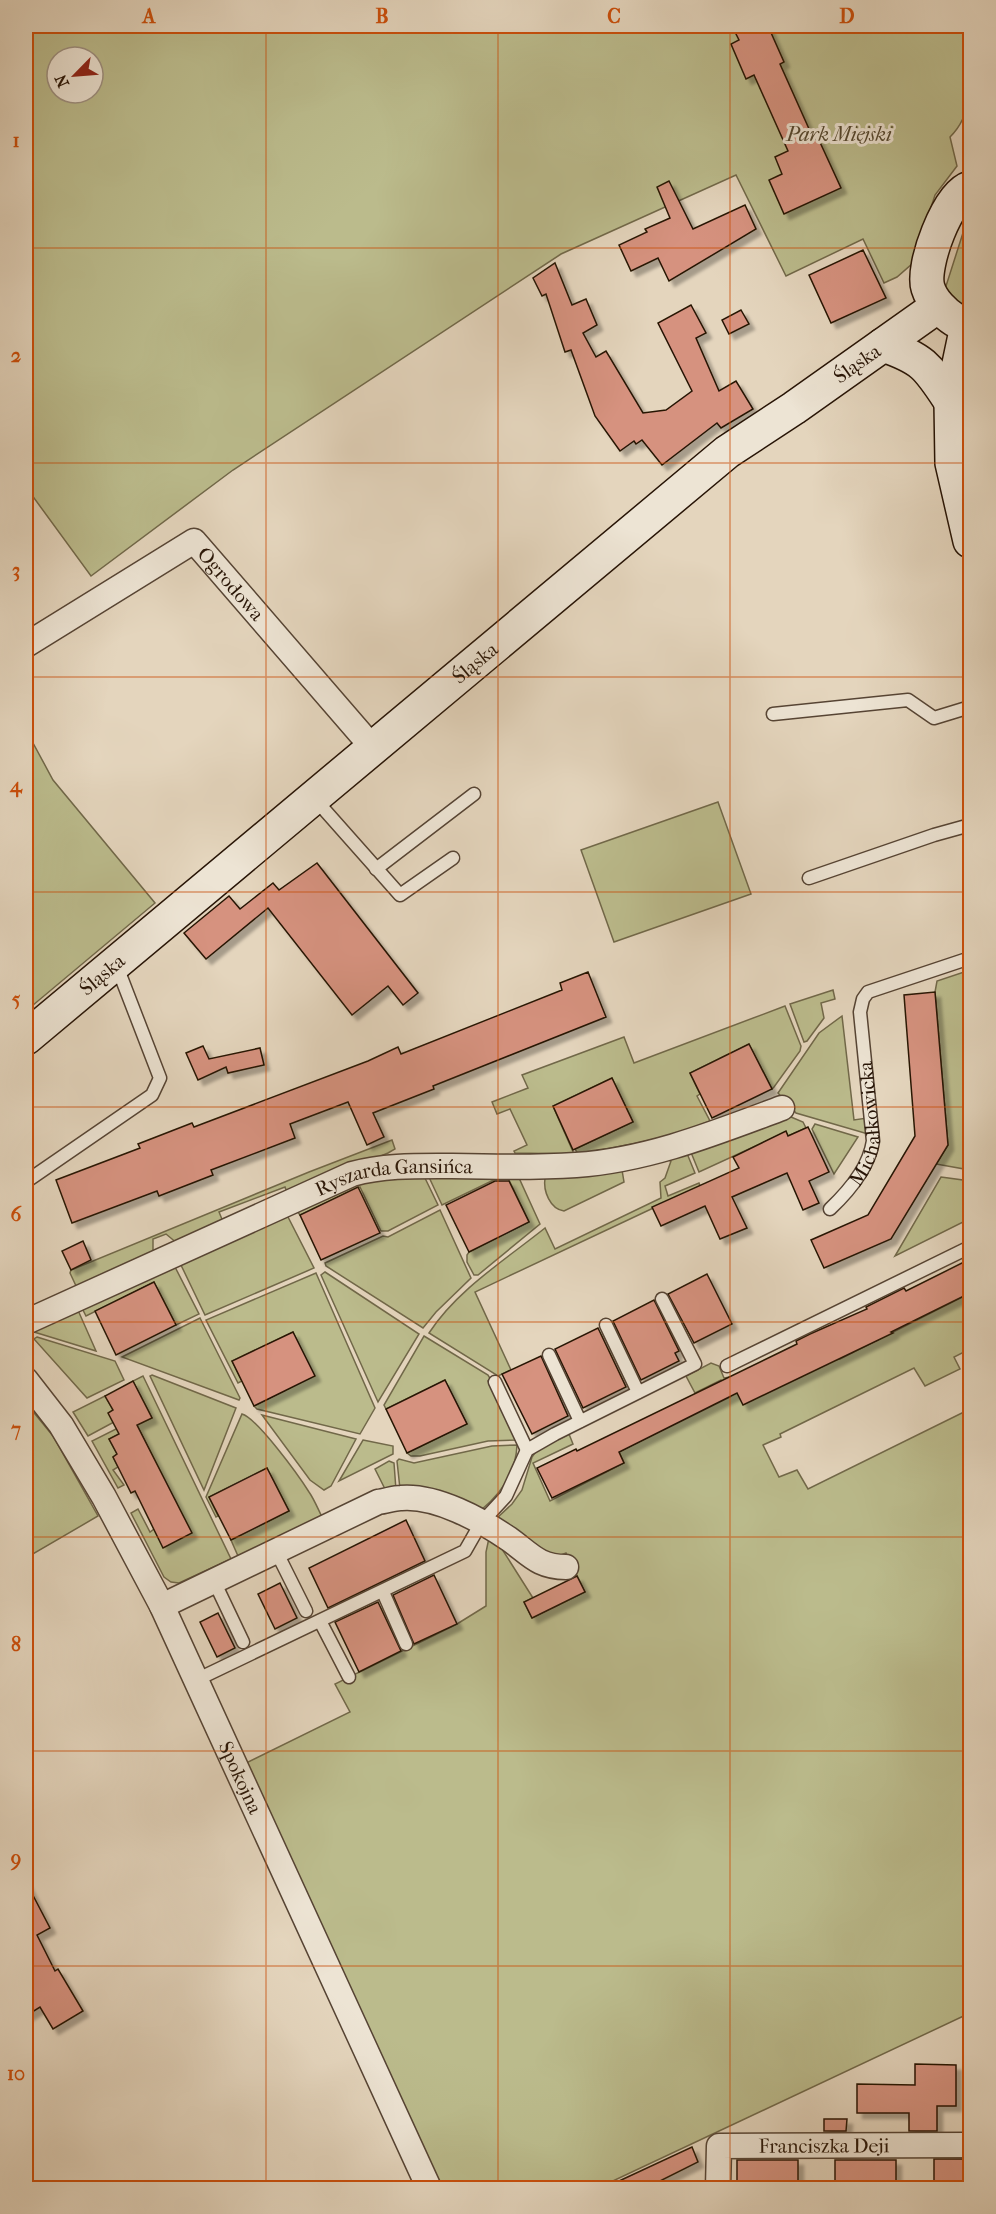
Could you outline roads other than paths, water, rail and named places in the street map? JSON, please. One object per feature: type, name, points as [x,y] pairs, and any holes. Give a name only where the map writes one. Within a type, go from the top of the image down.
[{"type":"main road","points":[[970,188],[965,190],[950,206],[936,240],[928,269],[927,287],[938,306],[953,319],[969,326],[951,402],[952,463],[970,541]]},
{"type":"main road","name":"Śląska","points":[[26,1038],[727,452],[938,306]]},
{"type":"main road","points":[[883,345],[908,353],[921,362],[951,402]]},
{"type":"street","name":"Ogrodowa","points":[[26,645],[194,541],[373,748]]},
{"type":"street","name":"Ryszarda Gansińca","points":[[26,1322],[352,1173],[391,1166],[527,1167],[589,1164],[684,1145],[782,1108]]},
{"type":"street","name":"Spokojna","points":[[26,1380],[61,1425],[104,1497],[162,1606],[429,2188]]},
{"type":"street","points":[[162,1606],[378,1502],[401,1498],[426,1500],[465,1514],[508,1539],[540,1564],[566,1567]]},
{"type":"street","name":"Franciszka Deji","points":[[718,2188],[719,2146],[970,2145]]},
{"type":"lane","points":[[773,714],[908,699],[934,718],[970,707]]},
{"type":"lane","points":[[376,869],[474,794]]},
{"type":"lane","points":[[313,797],[400,895],[453,858]]},
{"type":"lane","points":[[809,878],[970,825]]},
{"type":"lane","name":"Michałkowicka","points":[[830,1209],[844,1196],[872,1152],[873,1141],[860,1012],[863,999],[868,993],[970,958]]},
{"type":"lane","points":[[27,1181],[152,1095],[156,1089],[160,1078],[115,963]]},
{"type":"lane","points":[[727,1366],[970,1247]]},
{"type":"lane","points":[[196,1680],[465,1551],[481,1523],[506,1496],[527,1450],[695,1364],[662,1299]]},
{"type":"lane","points":[[606,1325],[638,1392]]},
{"type":"lane","points":[[549,1355],[580,1421]]},
{"type":"lane","points":[[495,1382],[527,1450]]},
{"type":"lane","points":[[276,1551],[306,1611]]},
{"type":"lane","points":[[214,1581],[243,1642]]},
{"type":"lane","points":[[382,1592],[406,1644]]},
{"type":"lane","points":[[320,1621],[349,1677]]},
{"type":"park label","name":"Park Miejski","points":[[839,134]]}]
